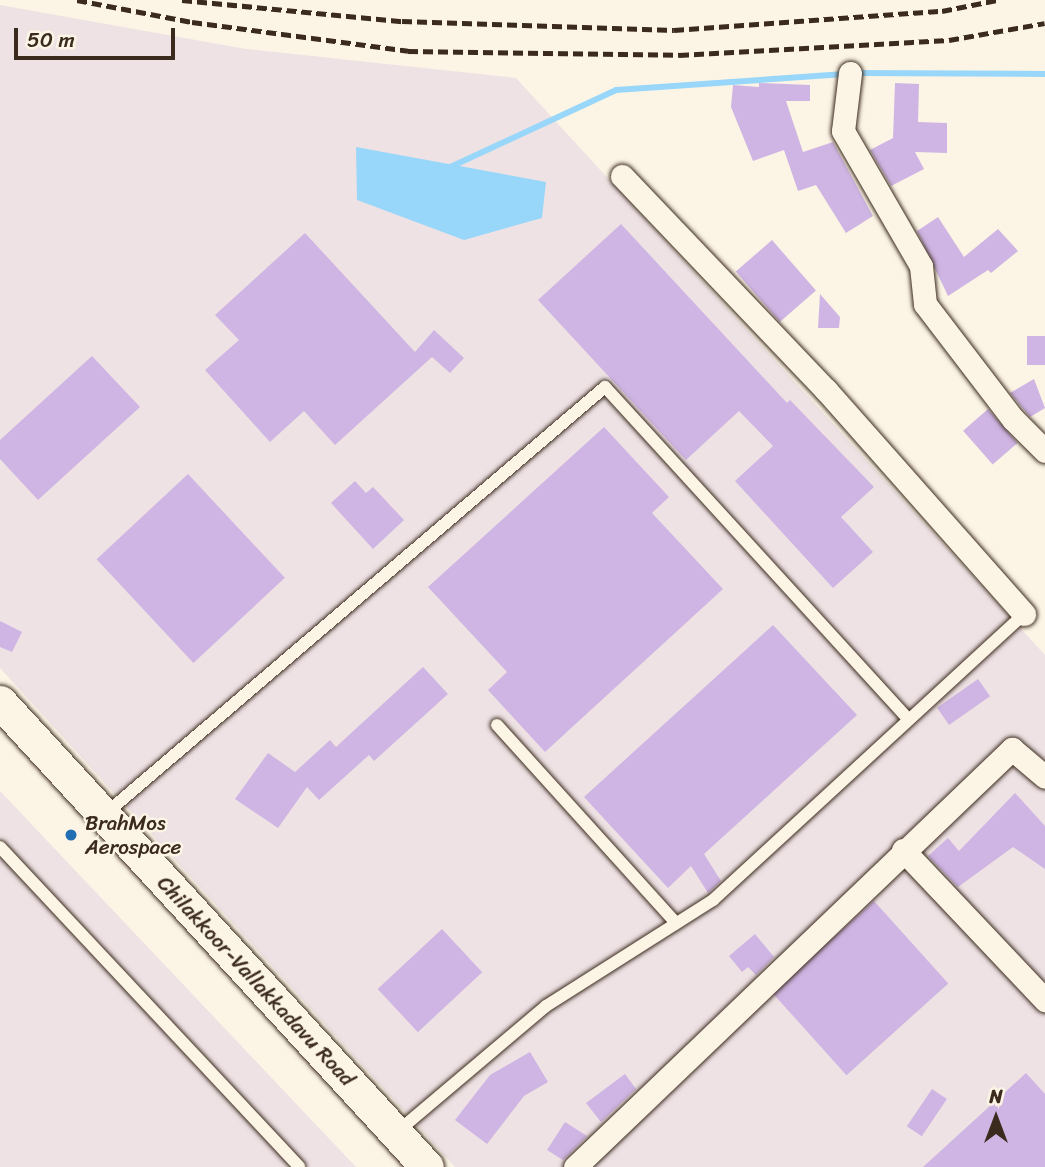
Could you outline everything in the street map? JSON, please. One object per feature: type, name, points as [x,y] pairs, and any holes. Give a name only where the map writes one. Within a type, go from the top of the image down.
[{"type":"main road","name":"Chilakkoor-Vallakkadavu Road","points":[[0,702],[427,1167]]},
{"type":"main road","points":[[0,732],[401,1167]]},
{"type":"street","points":[[850,73],[843,131],[920,267],[925,304],[1013,419],[1041,438]]},
{"type":"street","points":[[622,176],[826,390],[1024,614]]},
{"type":"street","points":[[575,1167],[903,850],[1012,749],[1045,777]]},
{"type":"street","points":[[903,850],[1045,1000]]},
{"type":"lane","points":[[103,816],[605,387],[906,717]]},
{"type":"lane","points":[[396,1133],[546,1006],[713,900],[906,717],[1024,614]]},
{"type":"lane","points":[[497,724],[676,923]]},
{"type":"lane","points":[[0,847],[299,1167]]},
{"type":"shaded area","points":[[0,5],[246,49],[516,78],[1045,655],[1045,1167],[455,1167],[0,668]]},
{"type":"shaded area","points":[[0,791],[356,1167],[0,1167]]},
{"type":"water","points":[[356,147],[546,182],[542,218],[464,240],[357,200]]},
{"type":"building","points":[[759,83],[810,85],[810,101],[786,101],[803,152],[833,142],[873,216],[846,233],[816,185],[798,191],[784,150],[753,161],[731,107],[733,85],[759,87]]},
{"type":"building","points":[[895,83],[919,84],[918,122],[947,123],[947,153],[915,152],[924,169],[891,186],[870,150],[893,138]]},
{"type":"building","points":[[938,217],[964,257],[998,229],[1018,251],[991,273],[988,270],[948,296],[917,231]]},
{"type":"building","points":[[621,224],[787,403],[790,400],[874,487],[841,517],[873,552],[833,588],[735,481],[773,446],[739,411],[686,460],[538,300]]},
{"type":"building","points":[[305,233],[415,352],[434,330],[464,358],[450,373],[432,357],[335,445],[304,411],[270,442],[205,370],[239,340],[215,315]]},
{"type":"building","points":[[772,240],[816,291],[780,322],[736,271]]},
{"type":"building","points":[[820,294],[840,317],[839,328],[818,328]]},
{"type":"building","points":[[1027,336],[1045,336],[1045,365],[1027,365]]},
{"type":"building","points":[[92,356],[140,407],[38,500],[0,459],[0,440]]},
{"type":"building","points":[[1034,379],[1045,408],[1030,417],[1010,393]]},
{"type":"building","points":[[988,409],[1018,443],[993,465],[963,431]]},
{"type":"building","points":[[604,427],[669,497],[652,513],[723,589],[545,752],[488,690],[507,672],[428,587]]},
{"type":"building","points":[[188,474],[285,578],[193,663],[97,559]]},
{"type":"building","points":[[355,481],[366,493],[373,487],[404,520],[373,549],[331,503]]},
{"type":"building","points":[[0,621],[22,632],[12,652],[0,647]]},
{"type":"building","points":[[773,625],[857,715],[704,854],[721,881],[708,893],[691,866],[668,888],[584,797]]},
{"type":"building","points":[[423,667],[448,694],[374,761],[369,755],[319,800],[307,787],[278,828],[235,799],[268,753],[295,772],[330,740],[336,747]]},
{"type":"building","points":[[978,679],[990,696],[949,725],[937,708]]},
{"type":"building","points":[[1015,793],[1045,826],[1045,869],[1013,847],[958,887],[928,856],[948,838],[959,851]]},
{"type":"building","points":[[874,901],[948,983],[846,1075],[772,993]]},
{"type":"building","points":[[442,929],[482,972],[418,1032],[378,989]]},
{"type":"building","points":[[755,934],[774,957],[756,975],[748,967],[742,972],[729,956]]},
{"type":"building","points":[[530,1052],[548,1082],[524,1096],[487,1144],[455,1120],[490,1075]]},
{"type":"building","points":[[1026,1073],[1045,1094],[1045,1167],[923,1167]]},
{"type":"building","points":[[625,1074],[636,1089],[601,1122],[586,1103]]},
{"type":"building","points":[[932,1089],[947,1099],[922,1136],[907,1126]]},
{"type":"building","points":[[565,1122],[587,1136],[563,1160],[547,1150]]},
{"type":"waterway","points":[[854,73],[1045,74]]},
{"type":"waterway","points":[[446,169],[616,90],[844,74]]},
{"type":"railway","points":[[77,0],[192,22],[408,51],[679,55],[949,40],[1045,23]]},
{"type":"railway","points":[[182,0],[402,21],[674,30],[942,11],[997,0]]},
{"type":"place","name":"BrahMos Aerospace","points":[[71,835]]}]
